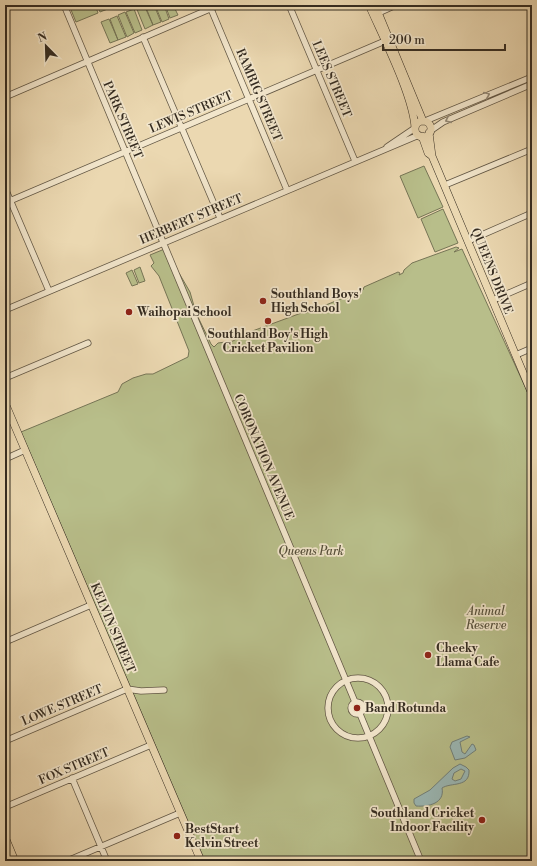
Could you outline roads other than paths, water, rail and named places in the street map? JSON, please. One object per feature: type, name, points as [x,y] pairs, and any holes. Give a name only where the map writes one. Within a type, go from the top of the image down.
[{"type":"main road","points":[[370,5],[376,14],[424,121],[429,125],[430,132]]},
{"type":"main road","points":[[375,5],[376,14],[385,41],[410,106],[415,128],[420,136]]},
{"type":"main road","name":"HERBERT STREET","points":[[415,128],[417,124],[424,121]]},
{"type":"main road","name":"HERBERT STREET","points":[[420,136],[430,132]]},
{"type":"main road","name":"QUEENS DRIVE","points":[[430,132],[432,156],[532,394]]},
{"type":"main road","name":"QUEENS DRIVE","points":[[420,136],[428,153],[432,156]]},
{"type":"main road","name":"KELVIN STREET","points":[[5,403],[201,861]]},
{"type":"main road","points":[[5,837],[15,861]]},
{"type":"main road","points":[[5,854],[8,861]]},
{"type":"street","name":"PARK STREET","points":[[64,5],[163,243]]},
{"type":"street","points":[[5,96],[220,5]]},
{"type":"street","name":"LEES STREET","points":[[289,5],[355,161]]},
{"type":"street","points":[[376,14],[396,5]]},
{"type":"street","name":"RAMRIG STREET","points":[[210,9],[287,190]]},
{"type":"street","points":[[143,37],[220,218]]},
{"type":"street","name":"LEWIS STREET","points":[[8,202],[385,41]]},
{"type":"street","name":"HERBERT STREET","points":[[424,121],[532,76]]},
{"type":"street","name":"HERBERT STREET","points":[[430,132],[443,122],[532,84]]},
{"type":"street","points":[[512,85],[515,92]]},
{"type":"street","name":"HERBERT STREET","points":[[385,148],[415,128]]},
{"type":"street","name":"HERBERT STREET","points":[[5,310],[385,148],[420,136]]},
{"type":"street","points":[[444,185],[532,149]]},
{"type":"street","points":[[5,188],[8,202],[49,291]]},
{"type":"street","points":[[468,240],[532,213]]},
{"type":"street","name":"CORONATION AVENUE","points":[[163,243],[355,702]]},
{"type":"street","points":[[493,300],[532,283]]},
{"type":"street","points":[[5,378],[88,343]]},
{"type":"street","points":[[516,355],[532,348]]},
{"type":"street","points":[[5,459],[25,450]]},
{"type":"street","points":[[5,642],[91,605]]},
{"type":"street","points":[[353,678],[368,679],[380,687],[384,693],[388,707],[385,721],[381,727],[369,736],[360,738],[344,735],[334,727],[328,716],[327,707],[332,691],[346,680],[353,678]]},
{"type":"street","points":[[127,689],[141,691],[164,690]]},
{"type":"street","name":"LOWE STREET","points":[[5,741],[127,689]]},
{"type":"street","points":[[355,702],[360,703],[363,706],[360,714],[355,714],[352,711],[352,705],[355,702]]},
{"type":"street","points":[[360,714],[421,861]]},
{"type":"street","name":"FOX STREET","points":[[5,807],[151,745]]},
{"type":"street","points":[[72,778],[107,861]]},
{"type":"street","points":[[67,861],[180,813]]},
{"type":"water","points":[[467,736],[470,737],[460,742],[462,752],[465,754],[472,744],[476,750],[465,758],[455,760],[450,747],[452,742]]},
{"type":"water","points":[[460,764],[466,767],[469,770],[466,780],[459,784],[442,788],[439,801],[431,805],[416,806],[414,799],[430,790],[453,768]],"holes":[[[461,769],[465,771],[461,779],[455,781],[452,779],[454,773]]]},
{"type":"place","name":"Southland Boys' High School","points":[[263,301]]},
{"type":"place","name":"Waihopai School","points":[[129,312]]},
{"type":"place","name":"Southland Boy's High Cricket Pavilion","points":[[268,321]]},
{"type":"place","name":"Cheeky Llama Cafe","points":[[428,655]]},
{"type":"place","name":"Band Rotunda","points":[[357,708]]},
{"type":"place","name":"Southland Cricket Indoor Facility","points":[[482,820]]},
{"type":"place","name":"BestStart Kelvin Street","points":[[177,836]]},
{"type":"park label","name":"Queens Park","points":[[311,551]]},
{"type":"park label","name":"Animal Reserve","points":[[486,618]]}]
